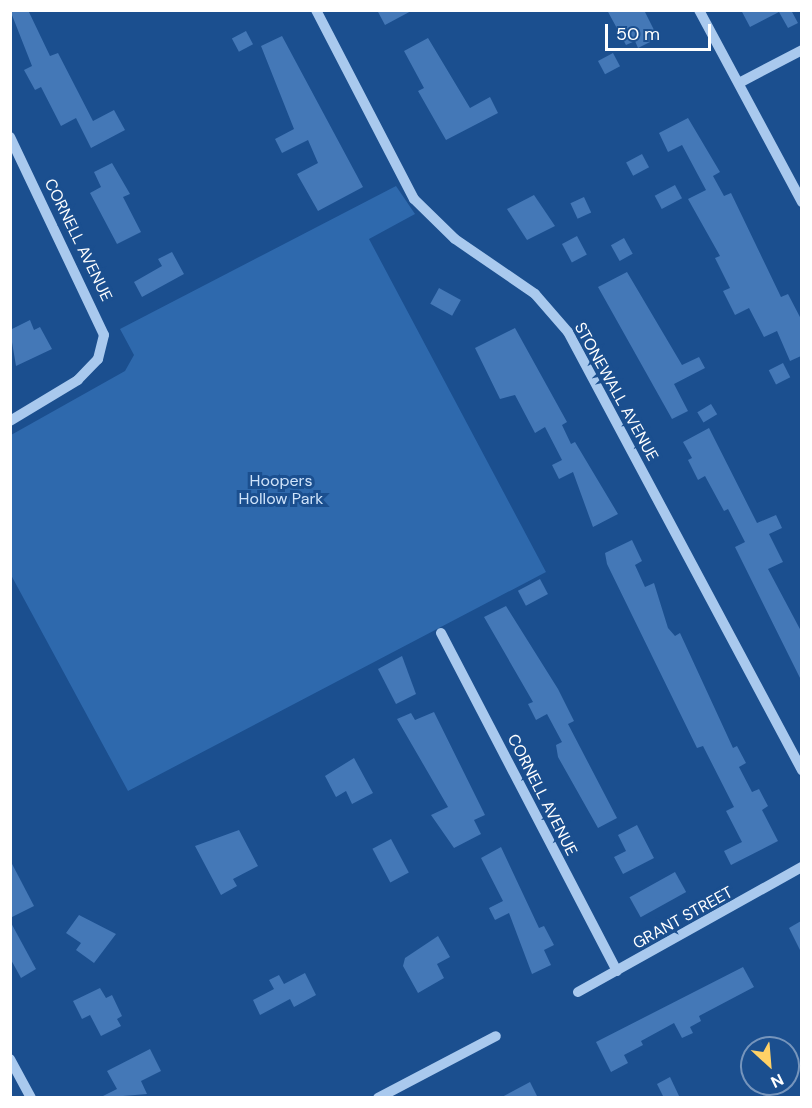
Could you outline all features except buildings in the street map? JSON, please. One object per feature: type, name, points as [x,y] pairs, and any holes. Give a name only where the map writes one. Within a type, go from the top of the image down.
[{"type":"street","name":"STONEWALL AVENUE","points":[[316,10],[414,199],[455,238],[535,294],[568,332],[801,770]]},
{"type":"street","points":[[699,10],[801,202]]},
{"type":"street","points":[[739,83],[801,50]]},
{"type":"street","name":"CORNELL AVENUE","points":[[10,137],[102,322],[98,359],[62,393],[10,421]]},
{"type":"street","name":"CORNELL AVENUE","points":[[441,633],[617,971]]},
{"type":"street","name":"GRANT STREET","points":[[578,992],[801,867]]},
{"type":"street","points":[[378,1098],[496,1036]]},
{"type":"street","points":[[10,1059],[31,1098]]},
{"type":"green space","name":"Hoopers Hollow Park","points":[[396,186],[415,214],[369,239],[546,572],[128,791],[11,575],[11,435],[125,371],[134,355],[120,329]]}]
